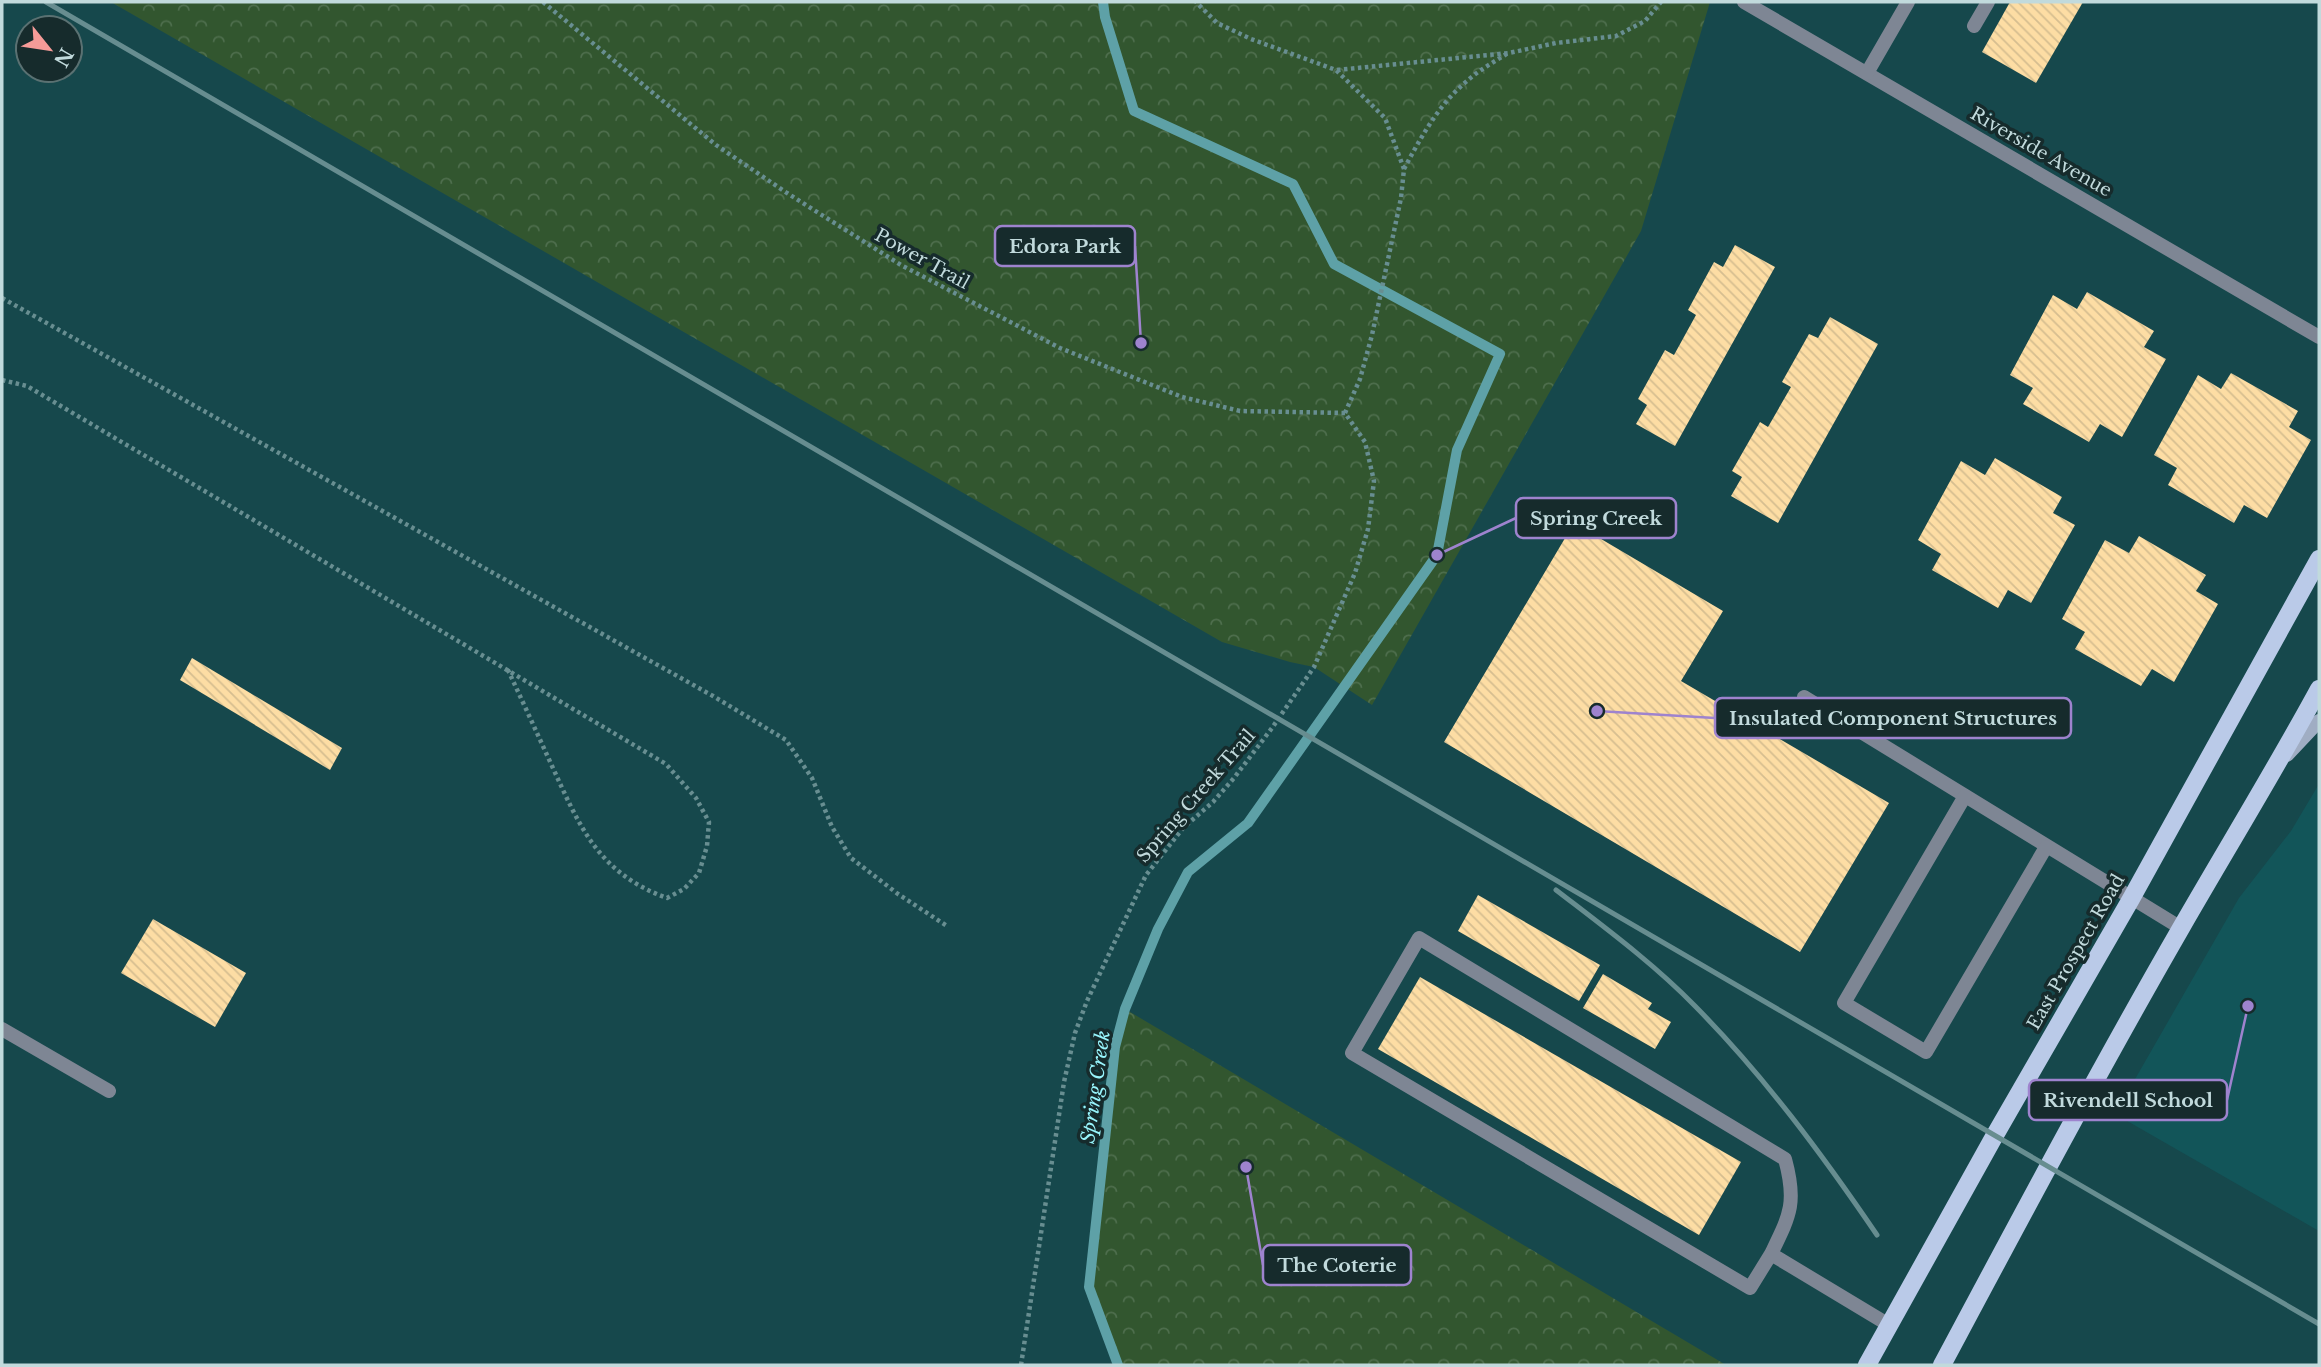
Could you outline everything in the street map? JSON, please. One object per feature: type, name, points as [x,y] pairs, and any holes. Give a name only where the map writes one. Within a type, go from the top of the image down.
[{"type":"main road","name":"East Prospect Road","points":[[1867,1365],[2131,899],[2319,559]]},
{"type":"main road","points":[[1942,1365],[2181,929],[2319,690]]},
{"type":"main road","points":[[2279,763],[2319,721]]},
{"type":"street","name":"Riverside Avenue","points":[[1744,2],[1768,8],[1867,74],[2319,337]]},
{"type":"street","points":[[1867,74],[1908,2]]},
{"type":"street","points":[[1974,26],[1988,2]]},
{"type":"street","points":[[1804,697],[2181,929]]},
{"type":"street","points":[[1965,796],[1844,1003],[1926,1052],[2046,847]]},
{"type":"street","points":[[1419,938],[1785,1159],[1792,1185],[1789,1218],[1770,1254],[1750,1288],[1352,1053],[1419,938]]},
{"type":"street","points":[[2,1029],[109,1091]]},
{"type":"street","points":[[1770,1254],[1889,1325]]},
{"type":"path","name":"Power Trail","points":[[543,2],[716,145],[787,193],[901,265],[1060,348],[1182,397],[1228,408],[1303,414],[1345,414]]},
{"type":"path","points":[[1196,2],[1217,23],[1251,39],[1336,71],[1385,118],[1404,169]]},
{"type":"path","points":[[1336,71],[1508,53],[1556,43],[1616,36],[1645,21],[1661,2]]},
{"type":"path","points":[[1345,414],[1360,379],[1372,335],[1401,198],[1404,169],[1421,137],[1443,105],[1467,80],[1508,53]]},
{"type":"path","points":[[2,298],[713,695],[786,740],[812,778],[832,827],[851,858],[898,894],[947,926]]},
{"type":"path","points":[[2,380],[27,386],[507,668],[666,764],[696,798],[709,822],[707,846],[699,873],[684,889],[667,898],[642,889],[597,850],[579,825],[507,668]]},
{"type":"path","name":"Spring Creek Trail","points":[[1021,1365],[1064,1082],[1075,1033],[1087,1001],[1146,875],[1183,828],[1213,802],[1234,778],[1272,728],[1314,667],[1355,573],[1368,529],[1374,481],[1365,442],[1345,414]]},
{"type":"shaded area","points":[[2319,784],[2319,1231],[2115,1114],[2239,898],[2291,831]]},
{"type":"green space","points":[[111,2],[1710,2],[1641,231],[1372,705],[1314,667],[1222,642]]},
{"type":"green space","points":[[1125,1009],[1726,1365],[1118,1365],[1089,1287],[1115,1047]]},
{"type":"building","points":[[2010,2],[2083,2],[2036,83],[1982,52]]},
{"type":"building","points":[[1735,245],[1775,267],[1675,446],[1636,424],[1647,405],[1638,399],[1665,350],[1674,355],[1696,315],[1688,310],[1714,262],[1723,267]]},
{"type":"building","points":[[2087,292],[2154,331],[2144,347],[2166,359],[2122,437],[2100,424],[2089,442],[2023,404],[2033,388],[2010,375],[2053,295],[2077,309]]},
{"type":"building","points":[[1830,317],[1878,344],[1778,523],[1731,496],[1742,477],[1732,471],[1760,422],[1768,427],[1791,387],[1782,382],[1809,334],[1818,338]]},
{"type":"building","points":[[2231,373],[2298,411],[2289,427],[2311,440],[2267,518],[2244,505],[2234,523],[2168,485],[2177,468],[2154,455],[2198,375],[2221,389]]},
{"type":"building","points":[[1995,458],[2062,497],[2053,513],[2075,525],[2031,603],[2008,590],[1998,608],[1932,570],[1941,554],[1918,540],[1961,461],[1985,475]]},
{"type":"building","points":[[1574,523],[1723,611],[1681,681],[1889,803],[1800,952],[1444,742]]},
{"type":"building","points":[[2139,536],[2206,575],[2196,591],[2218,604],[2174,682],[2152,669],[2141,686],[2075,649],[2085,632],[2062,619],[2105,540],[2129,553]]},
{"type":"building","points":[[192,658],[342,748],[330,770],[180,680]]},
{"type":"building","points":[[1478,895],[1600,965],[1579,1001],[1458,931]]},
{"type":"building","points":[[153,919],[246,973],[215,1027],[121,973]]},
{"type":"building","points":[[1603,974],[1652,1003],[1648,1009],[1671,1022],[1655,1049],[1583,1008]]},
{"type":"building","points":[[1420,977],[1741,1162],[1699,1235],[1378,1049]]},
{"type":"waterway","name":"Spring Creek","points":[[1103,2],[1105,17],[1134,111],[1293,184],[1334,264],[1500,354],[1457,450],[1437,555],[1248,823],[1188,872],[1158,929],[1125,1009],[1115,1047],[1089,1287],[1118,1365]]},
{"type":"railway","points":[[46,2],[2319,1324]]},
{"type":"railway","points":[[1556,890],[1628,946],[1695,1006],[1745,1060],[1791,1116],[1877,1235]]},
{"type":"place","name":"Edora Park","points":[[1141,343]]},
{"type":"place","name":"Spring Creek","points":[[1437,555]]},
{"type":"place","name":"Insulated Component Structures","points":[[1597,711]]},
{"type":"place","name":"Rivendell School","points":[[2248,1006]]},
{"type":"place","name":"The Coterie","points":[[1246,1167]]}]
